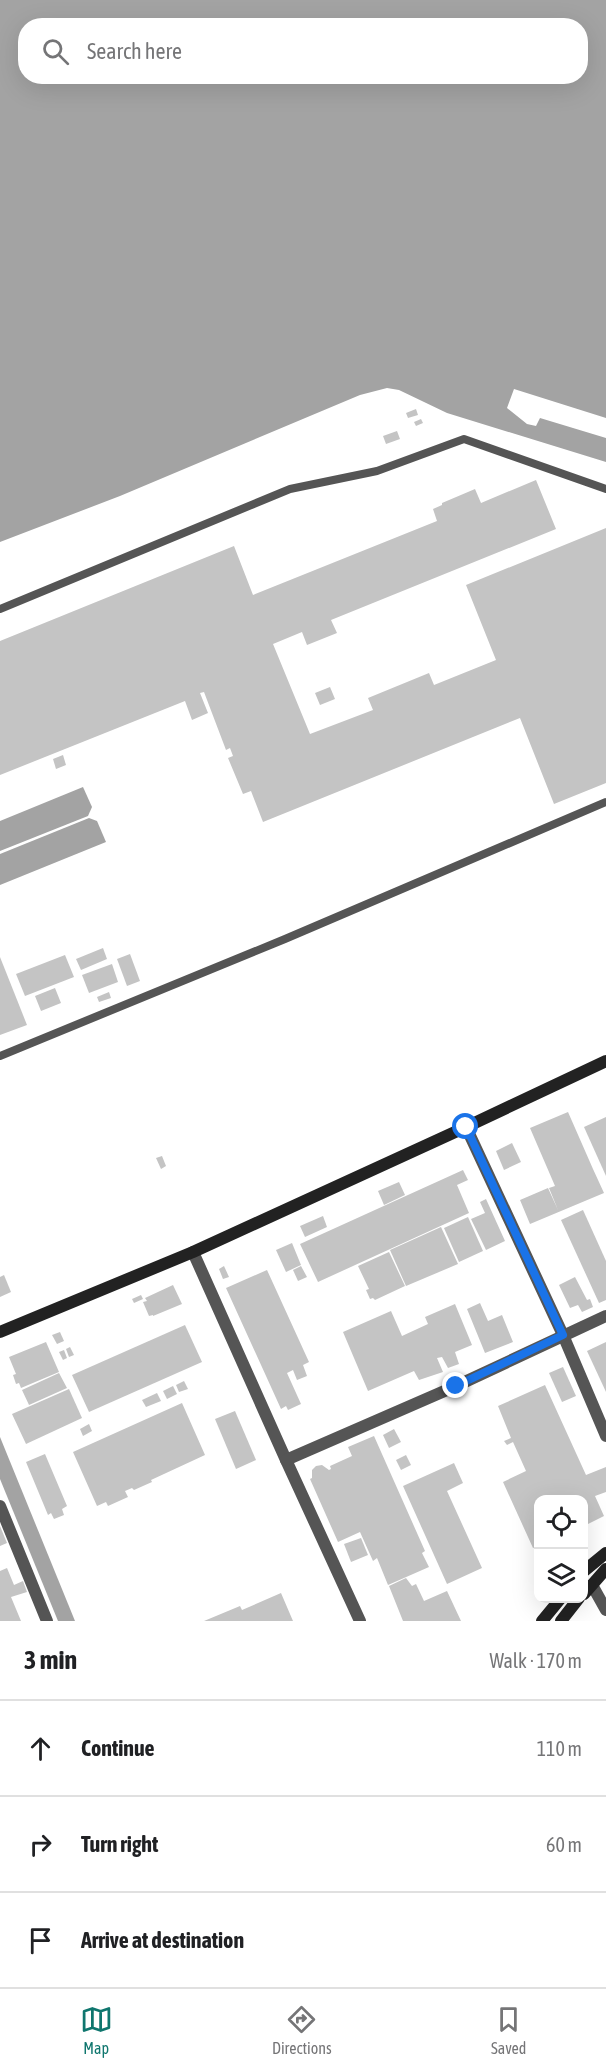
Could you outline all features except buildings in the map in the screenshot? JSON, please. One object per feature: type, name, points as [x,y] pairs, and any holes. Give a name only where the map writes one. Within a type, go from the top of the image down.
[{"type":"street","points":[[0,1332],[193,1252],[606,1061]]},
{"type":"street","points":[[466,1127],[604,1428]]},
{"type":"street","points":[[193,1252],[360,1621]]},
{"type":"street","points":[[286,1460],[456,1386],[606,1316]]},
{"type":"street","points":[[0,1506],[47,1621]]},
{"type":"street","points":[[588,1568],[606,1553]]},
{"type":"street","points":[[606,1569],[588,1589],[606,1610]]},
{"type":"street","points":[[542,1621],[558,1603]]},
{"type":"street","points":[[561,1621],[576,1603]]},
{"type":"lane","points":[[0,609],[290,489],[377,471],[464,439],[606,489]]},
{"type":"lane","points":[[0,1056],[285,939],[606,802]]},
{"type":"shaded area","points":[[0,0],[606,0],[606,418],[514,389],[507,408],[527,424],[536,426],[540,418],[606,438],[606,462],[447,413],[399,390],[387,388],[360,395],[120,496],[0,542]]},
{"type":"shaded area","points":[[83,787],[92,807],[88,816],[0,851],[0,821]]},
{"type":"shaded area","points":[[89,818],[97,821],[106,842],[0,885],[0,854]]},
{"type":"shaded area","points":[[0,1437],[75,1621],[58,1621],[0,1479]]},
{"type":"route","points":[[456,1386],[563,1335],[466,1127]]}]
